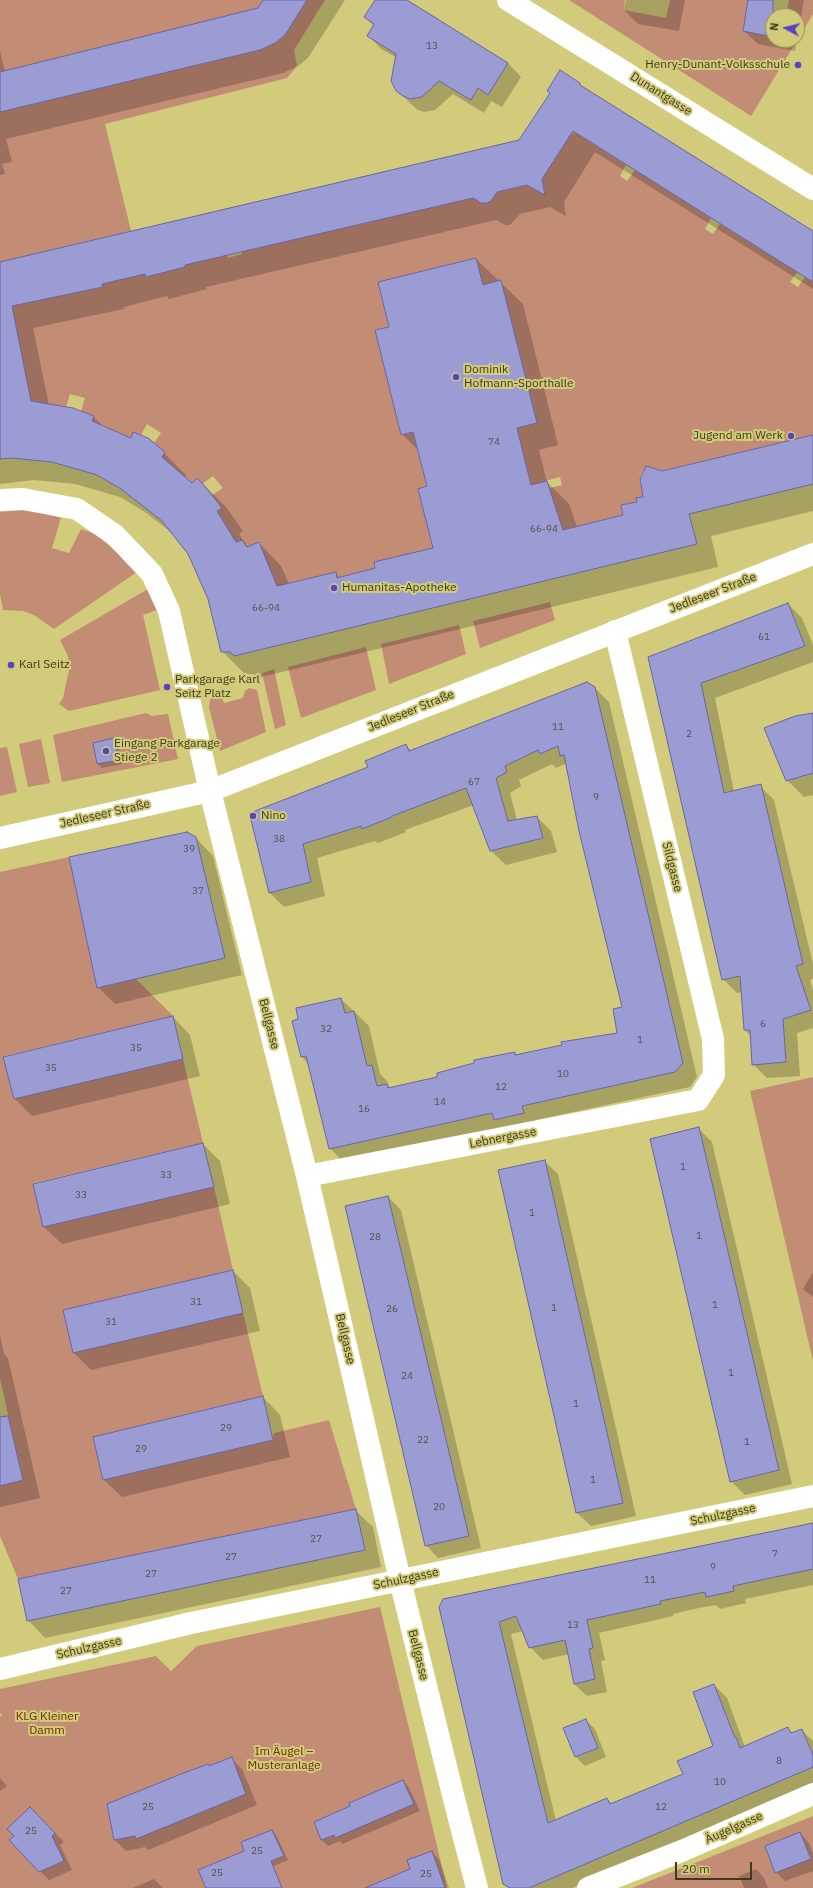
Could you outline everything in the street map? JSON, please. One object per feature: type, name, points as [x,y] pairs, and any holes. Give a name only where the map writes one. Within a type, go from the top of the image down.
[{"type":"street","name":"Dunantgasse","points":[[508,0],[813,188]]},
{"type":"street","name":"Bellgasse","points":[[0,500],[23,499],[77,509],[116,535],[152,574],[169,611],[210,791],[307,1176],[400,1580],[454,1799],[478,1888]]},
{"type":"street","name":"Jedleseer Straße","points":[[0,838],[210,791],[615,630],[813,554]]},
{"type":"street","name":"Sildgasse","points":[[615,630],[713,1040],[714,1075],[698,1100]]},
{"type":"street","name":"Lebnergasse","points":[[307,1176],[698,1100]]},
{"type":"street","name":"Schulzgasse","points":[[0,1669],[191,1623],[813,1496]]},
{"type":"street","name":"Äugelgasse","points":[[588,1888],[684,1850],[813,1794]]},
{"type":"green space","points":[[0,0],[263,0],[258,8],[0,72]]},
{"type":"green space","points":[[307,0],[325,0],[294,50],[297,66],[287,78],[105,124],[131,231],[0,262],[0,112],[260,50],[275,43],[285,35]]},
{"type":"green space","points":[[569,0],[625,0],[624,10],[666,18],[670,0],[748,0],[743,31],[765,35],[765,48],[792,48],[751,116]]},
{"type":"green space","points":[[789,0],[813,0],[813,14],[805,27],[805,8],[788,8]]},
{"type":"green space","points":[[576,133],[626,165],[620,176],[627,181],[635,170],[711,218],[705,229],[713,234],[720,224],[797,272],[790,282],[798,287],[805,277],[813,282],[813,435],[660,471],[651,467],[646,468],[641,474],[640,483],[649,495],[637,498],[637,502],[621,505],[623,515],[563,530],[561,525],[374,562],[375,568],[337,578],[335,572],[275,587],[259,542],[247,547],[242,540],[236,542],[217,511],[221,508],[212,495],[223,488],[213,476],[202,484],[192,483],[162,457],[165,452],[154,443],[161,433],[147,424],[141,435],[133,433],[131,438],[92,421],[94,416],[81,411],[85,398],[70,394],[66,407],[57,405],[21,407],[2,308],[60,294],[61,296],[76,293],[73,284],[87,290],[102,287],[102,284],[145,274],[146,277],[185,267],[185,265],[227,255],[228,258],[242,254],[240,246],[254,249],[475,197],[480,203],[487,203],[493,198],[494,193],[529,185],[533,189],[536,189],[542,186],[542,179],[570,134]],"holes":[[[476,258],[483,285],[501,280],[537,423],[517,428],[531,485],[560,477],[562,485],[426,519],[418,489],[427,486],[413,432],[401,435],[375,330],[389,327],[378,283]]]},
{"type":"green space","points":[[23,510],[40,512],[61,518],[52,548],[69,553],[81,529],[95,534],[118,553],[137,572],[54,629],[34,615],[23,611],[3,610],[0,594],[0,512]]},
{"type":"green space","points":[[148,589],[157,610],[143,615],[160,690],[69,711],[59,704],[63,698],[69,670],[68,656],[60,640]]},
{"type":"green space","points":[[550,602],[555,620],[480,648],[473,621]]},
{"type":"green space","points":[[459,625],[466,654],[389,684],[381,644]]},
{"type":"green space","points":[[366,647],[376,690],[301,718],[288,667]]},
{"type":"green space","points":[[274,669],[286,725],[275,729],[262,673]]},
{"type":"green space","points":[[249,688],[257,690],[266,732],[220,751],[209,707],[210,700],[212,697],[219,697],[222,698],[224,703],[243,698],[245,691]]},
{"type":"green space","points":[[146,713],[152,716],[168,714],[178,759],[62,782],[53,735]]},
{"type":"green space","points":[[41,739],[50,783],[28,787],[19,744]]},
{"type":"green space","points":[[7,747],[17,792],[0,796],[0,748]]},
{"type":"green space","points":[[69,857],[97,987],[136,979],[173,1016],[4,1056],[14,1099],[183,1059],[203,1143],[33,1183],[43,1227],[214,1187],[233,1270],[63,1310],[73,1353],[243,1313],[263,1396],[93,1437],[103,1480],[273,1440],[274,1433],[329,1420],[356,1509],[18,1579],[0,1536],[0,1486],[23,1480],[0,1379],[0,872]]},
{"type":"green space","points":[[813,1077],[813,1361],[750,1091]]},
{"type":"green space","name":"Im Äugel – Musteranlage","points":[[380,1607],[447,1888],[0,1888],[0,1717],[2,1715],[0,1713],[0,1689],[156,1656],[171,1671],[197,1646]]},
{"type":"green space","points":[[813,1816],[813,1888],[632,1888],[690,1865]]},
{"type":"building","points":[[263,0],[307,0],[285,35],[275,43],[260,50],[0,112],[0,72],[258,8]]},
{"type":"building","points":[[375,0],[407,0],[508,63],[488,95],[478,88],[471,100],[439,81],[422,97],[410,99],[396,91],[391,81],[396,54],[367,36],[374,24],[364,17]]},
{"type":"building","points":[[748,0],[773,0],[773,8],[765,8],[765,35],[743,31]]},
{"type":"building","points":[[560,70],[580,83],[580,85],[813,231],[813,282],[573,131],[542,179],[545,195],[527,185],[497,192],[491,201],[487,203],[481,203],[473,198],[185,265],[185,267],[146,277],[145,274],[102,284],[103,287],[12,306],[31,401],[73,408],[94,416],[92,421],[131,438],[133,432],[148,438],[165,452],[162,457],[192,483],[197,478],[203,484],[222,508],[217,511],[236,542],[242,540],[247,547],[259,542],[277,586],[336,572],[337,578],[375,568],[374,562],[433,548],[418,489],[427,486],[413,432],[401,435],[375,330],[389,327],[378,282],[476,258],[483,285],[501,280],[537,423],[517,428],[531,485],[547,481],[563,530],[623,515],[621,505],[637,502],[636,498],[643,497],[640,479],[646,466],[662,471],[813,435],[813,484],[689,514],[697,544],[234,656],[230,652],[221,652],[208,599],[188,554],[162,521],[121,489],[97,475],[52,462],[11,458],[0,459],[0,262],[519,140],[550,93],[547,91]]},
{"type":"building","points":[[788,603],[805,646],[701,683],[724,793],[761,784],[803,964],[796,966],[811,1010],[783,1019],[786,1062],[752,1065],[750,1030],[744,1030],[740,976],[722,980],[648,657]]},
{"type":"building","points":[[587,682],[595,687],[683,1063],[675,1072],[522,1106],[524,1113],[494,1120],[492,1113],[329,1149],[306,1056],[301,1057],[292,1021],[298,1019],[296,1008],[341,998],[345,1013],[354,1011],[367,1066],[372,1065],[377,1086],[387,1084],[388,1088],[437,1077],[437,1073],[474,1063],[474,1060],[515,1052],[515,1055],[562,1045],[561,1042],[617,1033],[613,1009],[622,1007],[579,831],[564,755],[560,756],[558,746],[540,754],[538,750],[505,766],[507,772],[496,778],[508,821],[537,816],[543,838],[490,851],[466,788],[362,829],[361,826],[303,844],[311,882],[269,893],[251,820],[255,811],[368,767],[365,761],[406,744],[409,751]]},
{"type":"building","points":[[813,713],[813,773],[786,781],[764,728],[795,716]]},
{"type":"building","name":"Eingang Parkgarage Stiege 2","points":[[114,738],[119,760],[97,764],[93,743]]},
{"type":"building","points":[[187,832],[196,837],[225,958],[97,988],[69,857]]},
{"type":"building","points":[[173,1016],[183,1059],[14,1099],[3,1057]]},
{"type":"building","points":[[699,1127],[779,1470],[730,1482],[650,1139]]},
{"type":"building","points":[[203,1143],[214,1187],[43,1227],[33,1184]]},
{"type":"building","points":[[545,1160],[623,1503],[576,1513],[498,1170]]},
{"type":"building","points":[[388,1196],[469,1536],[425,1546],[345,1206]]},
{"type":"building","points":[[233,1270],[243,1313],[73,1353],[63,1310]]},
{"type":"building","points":[[263,1396],[273,1440],[103,1480],[93,1437]]},
{"type":"building","points":[[8,1416],[23,1480],[0,1486],[0,1417]]},
{"type":"building","points":[[356,1509],[365,1550],[27,1621],[18,1579]]},
{"type":"building","points":[[813,1523],[813,1569],[733,1586],[734,1591],[706,1597],[705,1592],[660,1601],[661,1604],[587,1620],[593,1648],[589,1649],[595,1679],[574,1684],[565,1640],[529,1648],[516,1616],[499,1622],[548,1823],[607,1798],[610,1804],[683,1774],[677,1761],[713,1746],[693,1692],[714,1684],[740,1748],[788,1727],[791,1733],[802,1729],[813,1755],[813,1767],[529,1888],[510,1888],[503,1884],[439,1607],[443,1599]]},
{"type":"building","points":[[586,1719],[598,1748],[575,1757],[563,1728]]},
{"type":"building","points":[[232,1757],[246,1794],[136,1839],[135,1836],[114,1840],[107,1804],[181,1774],[208,1764],[209,1766]]},
{"type":"building","points":[[403,1780],[414,1804],[335,1838],[334,1835],[321,1840],[314,1822],[350,1806],[349,1803]]},
{"type":"building","points":[[30,1807],[55,1833],[52,1836],[64,1861],[39,1872],[9,1840],[14,1836],[7,1829]]},
{"type":"building","points":[[272,1830],[284,1856],[271,1861],[282,1888],[206,1888],[198,1870],[244,1851],[241,1842]]},
{"type":"building","points":[[800,1832],[811,1859],[775,1873],[765,1846]]},
{"type":"building","points":[[432,1851],[445,1888],[365,1888],[410,1869],[407,1860]]},
{"type":"place","name":"Henry-Dunant-Volksschule","points":[[798,65]]},
{"type":"place","name":"Dominik Hofmann-Sporthalle","points":[[456,377]]},
{"type":"place","name":"Jugend am Werk","points":[[791,436]]},
{"type":"place","name":"Humanitas-Apotheke","points":[[334,588]]},
{"type":"place","name":"Karl Seitz","points":[[11,665]]},
{"type":"place","name":"Parkgarage Karl Seitz Platz","points":[[167,687]]},
{"type":"place","name":"Eingang Parkgarage Stiege 2","points":[[106,751]]},
{"type":"place","name":"Nino","points":[[253,816]]},
{"type":"park label","name":"KLG Kleiner Damm","points":[[47,1724]]}]
